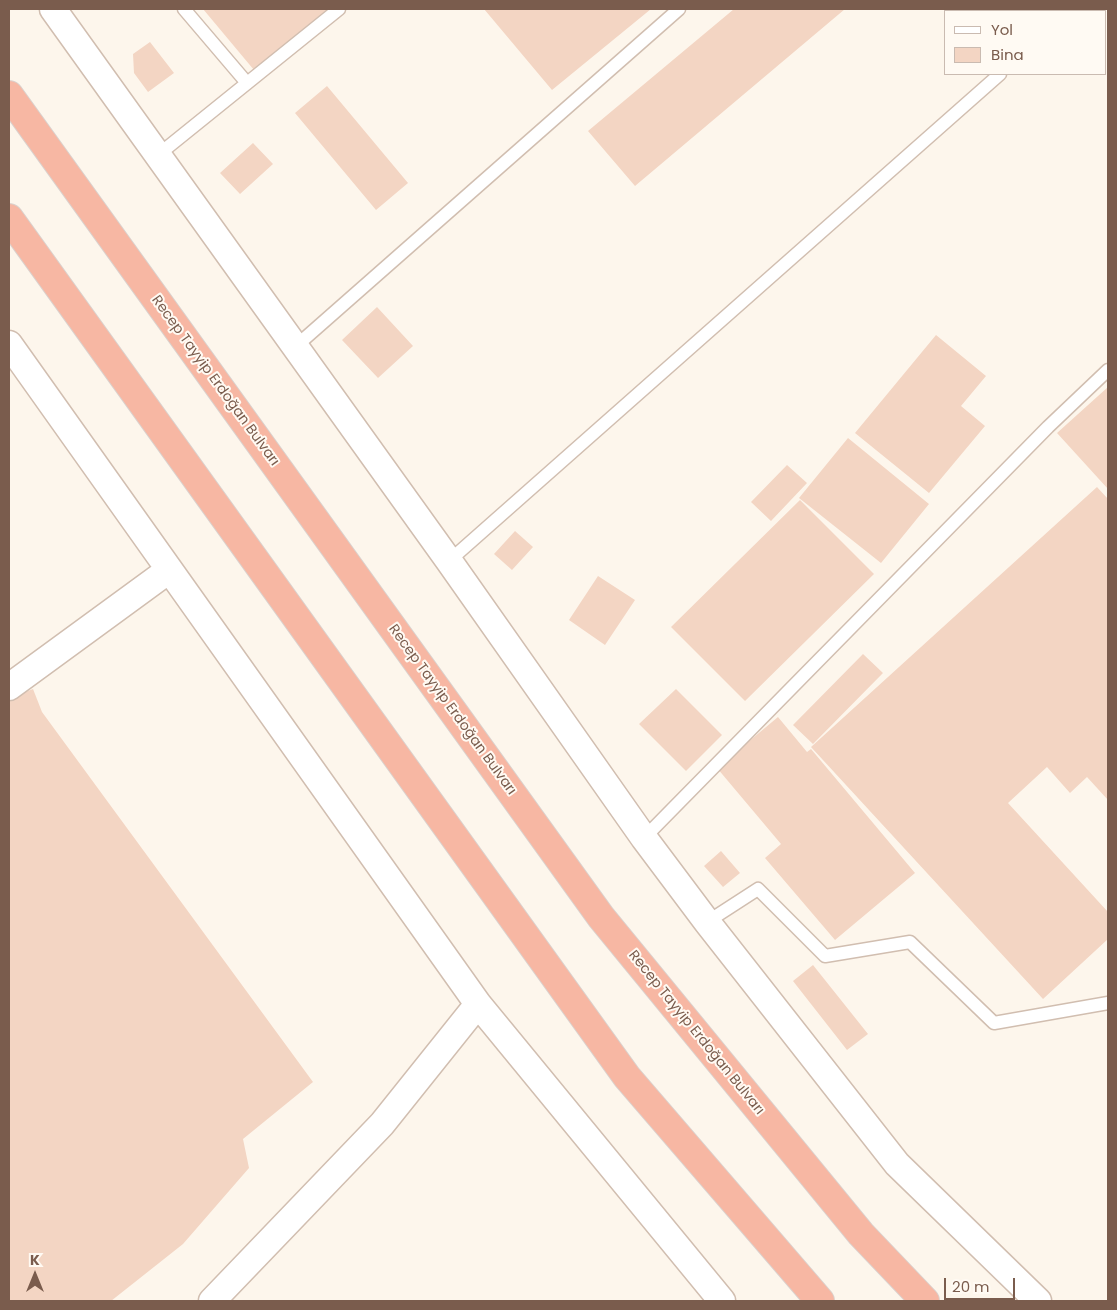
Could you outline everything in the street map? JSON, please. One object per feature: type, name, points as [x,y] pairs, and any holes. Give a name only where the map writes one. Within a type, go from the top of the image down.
[{"type":"highway","name":"Recep Tayyip Erdoğan Bulvarı","points":[[9,95],[601,917],[861,1234],[926,1301]]},
{"type":"highway","points":[[9,218],[627,1077],[820,1301]]},
{"type":"street","points":[[53,9],[449,561],[644,838],[707,922],[896,1164],[1038,1301]]},
{"type":"street","points":[[9,344],[478,1004],[722,1301]]},
{"type":"street","points":[[9,687],[169,570]]},
{"type":"street","points":[[212,1301],[382,1124],[478,1004]]},
{"type":"lane","points":[[184,9],[247,83]]},
{"type":"lane","points":[[158,155],[339,9]]},
{"type":"lane","points":[[295,347],[679,9]]},
{"type":"lane","points":[[449,561],[999,75]]},
{"type":"lane","points":[[644,838],[1048,427],[1108,370]]},
{"type":"lane","points":[[707,922],[758,889],[825,956],[910,942],[994,1023],[1108,1003]]},
{"type":"building","points":[[203,9],[328,9],[254,70]]},
{"type":"building","points":[[484,9],[651,9],[552,90]]},
{"type":"building","points":[[734,9],[845,9],[635,186],[588,131]]},
{"type":"building","points":[[150,42],[174,73],[148,92],[134,73],[133,54]]},
{"type":"building","points":[[327,86],[408,183],[376,210],[295,113]]},
{"type":"building","points":[[253,143],[273,164],[240,194],[220,173]]},
{"type":"building","points":[[377,307],[413,346],[378,378],[342,340]]},
{"type":"building","points":[[936,335],[986,376],[961,406],[985,426],[929,493],[855,433]]},
{"type":"building","points":[[1108,387],[1108,489],[1057,433]]},
{"type":"building","points":[[848,438],[929,504],[881,563],[799,498]]},
{"type":"building","points":[[787,465],[807,483],[771,521],[751,502]]},
{"type":"building","points":[[1097,487],[1108,499],[1108,800],[1087,777],[1070,793],[1047,767],[1008,803],[1108,912],[1108,939],[1043,999],[811,747]]},
{"type":"building","points":[[800,500],[874,574],[745,701],[671,627]]},
{"type":"building","points":[[515,531],[533,547],[512,570],[494,554]]},
{"type":"building","points":[[598,576],[635,600],[605,645],[569,620]]},
{"type":"building","points":[[863,654],[883,673],[813,744],[793,725]]},
{"type":"building","points":[[33,689],[42,712],[313,1082],[243,1139],[249,1168],[183,1244],[111,1301],[9,1301],[9,702],[20,694]]},
{"type":"building","points":[[676,689],[722,735],[686,771],[639,724]]},
{"type":"building","points":[[778,717],[807,752],[811,749],[915,873],[835,940],[765,858],[781,844],[717,768]]},
{"type":"building","points":[[721,851],[740,873],[723,887],[704,866]]},
{"type":"building","points":[[813,965],[868,1034],[847,1050],[793,981]]}]
